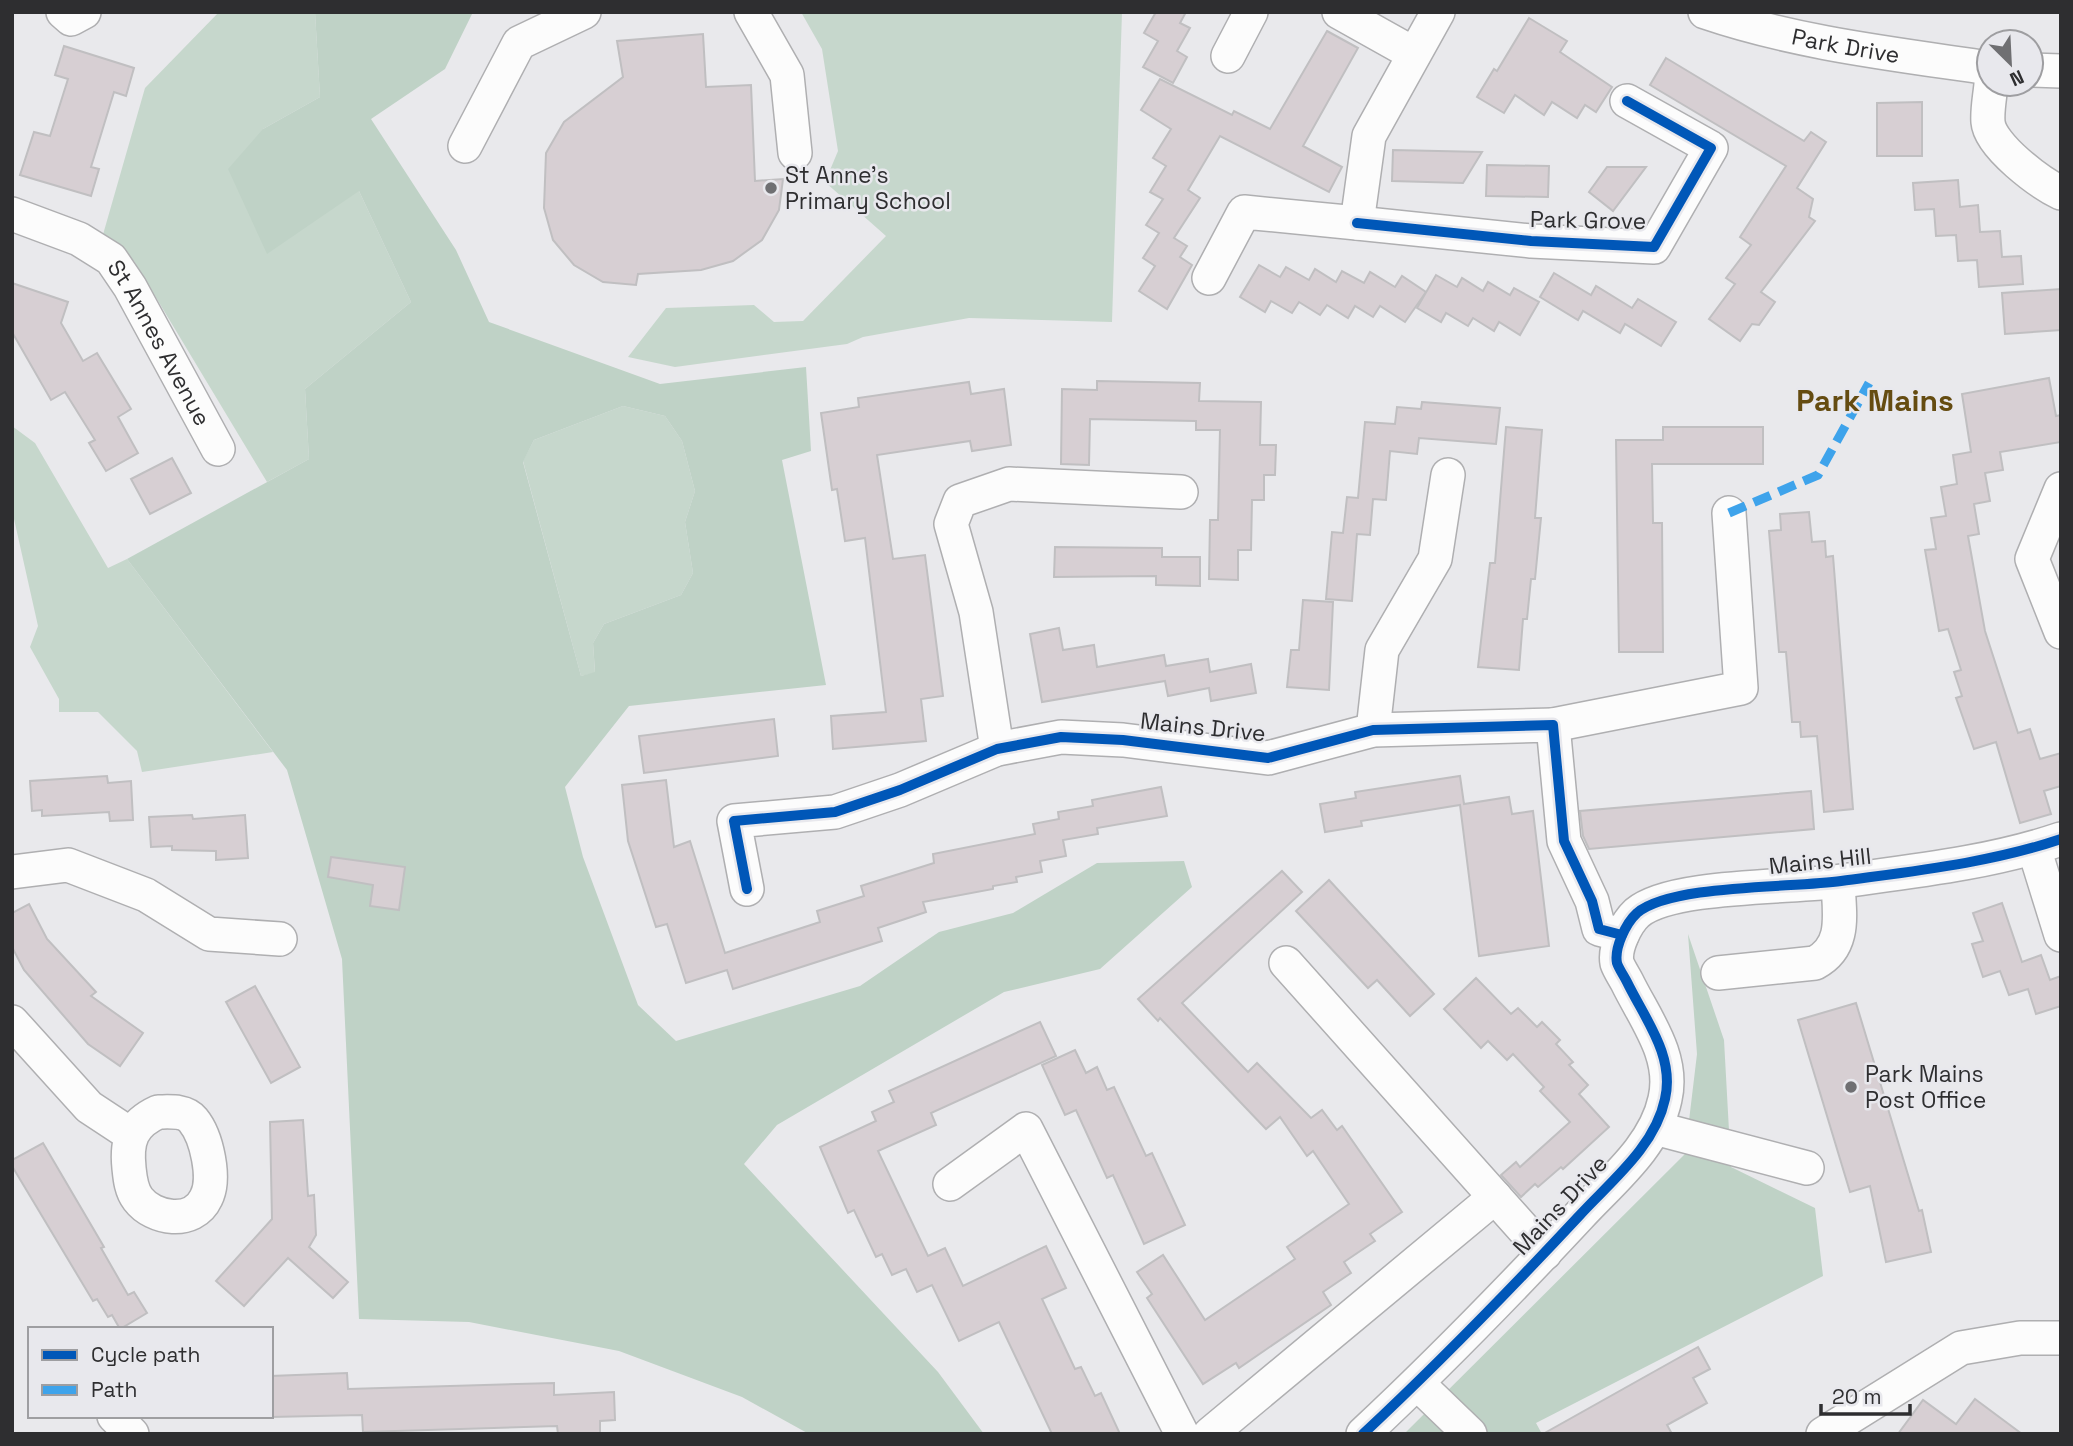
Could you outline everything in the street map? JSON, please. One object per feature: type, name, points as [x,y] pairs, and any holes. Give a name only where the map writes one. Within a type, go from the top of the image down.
[{"type":"street","points":[[64,12],[71,19],[84,12]]},
{"type":"street","points":[[465,146],[519,43],[584,12]]},
{"type":"street","points":[[751,12],[787,75],[796,153]]},
{"type":"street","points":[[1228,56],[1251,12]]},
{"type":"street","points":[[1339,12],[1414,54]]},
{"type":"street","points":[[1357,223],[1369,136],[1438,12]]},
{"type":"street","name":"Park Drive","points":[[1705,12],[1738,23],[1875,51],[1975,66]]},
{"type":"street","points":[[1989,98],[1988,124],[1996,143],[2048,187],[2061,193]]},
{"type":"street","name":"Park Grove","points":[[1209,278],[1244,212],[1531,241],[1654,247],[1711,148],[1628,101]]},
{"type":"street","name":"St Annes Avenue","points":[[12,214],[79,239],[110,259],[130,287],[218,449]]},
{"type":"street","points":[[1373,730],[1382,650],[1435,559],[1448,475]]},
{"type":"street","points":[[997,749],[976,612],[951,524],[960,501],[1009,484],[1181,492]]},
{"type":"street","points":[[2061,489],[2032,559],[2061,632]]},
{"type":"street","name":"Mains Drive","points":[[747,889],[734,821],[835,813],[900,790],[997,749],[1073,738],[1123,740],[1268,758],[1373,730],[1553,725],[1741,688],[1729,513]]},
{"type":"street","name":"Mains Drive","points":[[1363,1434],[1545,1253],[1640,1150],[1656,1128],[1666,1097],[1664,1059],[1655,1033],[1619,948],[1599,929],[1592,901],[1564,841],[1553,725]]},
{"type":"street","name":"Mains Hill","points":[[1619,948],[1636,914],[1656,902],[1699,894],[1838,882],[1943,866],[2047,844],[2061,935]]},
{"type":"street","points":[[12,872],[68,865],[146,895],[209,934],[280,939]]},
{"type":"street","points":[[1718,973],[1815,963],[1827,957],[1836,944],[1840,930],[1838,882]]},
{"type":"street","name":"Mains Drive","points":[[1286,963],[1545,1253]]},
{"type":"street","points":[[12,1022],[89,1107],[130,1134]]},
{"type":"street","points":[[1656,1128],[1807,1168]]},
{"type":"street","points":[[950,1184],[1027,1129],[1182,1434]]},
{"type":"street","points":[[1210,1434],[1494,1197]]},
{"type":"street","points":[[1823,1434],[1961,1349],[2021,1338],[2061,1338]]},
{"type":"street","points":[[1417,1383],[1470,1434]]},
{"type":"street","points":[[116,1418],[132,1434]]},
{"type":"green space","points":[[219,12],[315,12],[320,97],[263,129],[359,191],[411,302],[305,389],[309,459],[267,482],[134,261],[102,238],[145,88]]},
{"type":"green space","points":[[315,12],[473,12],[445,69],[371,119],[456,250],[489,322],[660,384],[806,367],[811,451],[782,460],[826,685],[629,706],[565,787],[583,857],[638,1005],[676,1041],[860,986],[939,932],[1013,913],[1097,863],[1184,861],[1192,887],[1100,969],[1004,992],[777,1125],[744,1164],[938,1372],[984,1434],[809,1434],[742,1397],[619,1351],[469,1322],[359,1319],[342,959],[287,770],[127,559],[309,459],[305,389],[411,302],[359,191],[267,254],[228,169],[263,129],[320,97]],"holes":[[[623,406],[665,416],[682,441],[695,491],[685,522],[693,573],[681,595],[604,624],[593,643],[595,672],[581,676],[523,462],[534,440]]]},
{"type":"green space","points":[[801,12],[1122,12],[1112,322],[969,318],[863,337],[847,344],[675,367],[628,357],[666,308],[754,305],[774,322],[803,321],[886,236],[825,182],[838,151],[822,49]]},
{"type":"green space","points":[[623,406],[665,416],[682,441],[695,491],[685,522],[693,573],[681,595],[604,624],[593,643],[595,673],[581,676],[523,461],[534,440]]},
{"type":"green space","points":[[12,426],[35,443],[108,568],[127,559],[273,752],[142,772],[137,751],[98,712],[59,712],[59,699],[30,647],[38,626],[12,510]]},
{"type":"green space","points":[[1688,934],[1724,1040],[1731,1167],[1815,1208],[1823,1276],[1536,1423],[1542,1434],[1404,1434],[1685,1154],[1697,1054]]},
{"type":"building","points":[[1156,12],[1186,12],[1180,23],[1190,28],[1177,51],[1187,57],[1173,83],[1143,67],[1158,41],[1144,33]]},
{"type":"building","points":[[1529,18],[1567,41],[1560,52],[1612,87],[1596,112],[1585,105],[1577,118],[1552,102],[1544,115],[1515,95],[1504,113],[1477,97],[1494,69],[1497,71]]},
{"type":"building","points":[[1327,31],[1358,48],[1303,146],[1342,167],[1329,192],[1220,136],[1188,190],[1200,198],[1174,238],[1187,246],[1180,257],[1192,265],[1167,309],[1139,291],[1155,266],[1143,258],[1159,233],[1146,225],[1163,199],[1150,192],[1166,166],[1153,158],[1171,129],[1141,110],[1160,79],[1232,115],[1234,111],[1270,129]]},
{"type":"building","points":[[703,34],[706,87],[751,85],[755,181],[783,179],[779,210],[762,240],[733,261],[701,270],[638,274],[636,285],[603,282],[574,265],[553,240],[544,208],[546,153],[564,122],[623,77],[617,41]]},
{"type":"building","points":[[64,46],[134,68],[126,96],[114,92],[91,167],[99,169],[91,196],[20,175],[34,132],[50,136],[68,79],[55,75]]},
{"type":"building","points":[[1666,58],[1804,141],[1811,132],[1826,142],[1797,188],[1813,199],[1809,217],[1815,221],[1761,292],[1775,302],[1759,325],[1752,324],[1740,341],[1709,319],[1735,284],[1726,278],[1751,245],[1740,237],[1786,166],[1650,85]]},
{"type":"building","points":[[1922,102],[1922,156],[1877,156],[1877,103]]},
{"type":"building","points":[[1393,150],[1482,152],[1463,183],[1392,181]]},
{"type":"building","points":[[1487,165],[1549,166],[1548,197],[1486,196]]},
{"type":"building","points":[[1607,167],[1646,167],[1613,211],[1589,192]]},
{"type":"building","points":[[1958,180],[1960,207],[1978,205],[1980,232],[2000,231],[2002,257],[2021,256],[2023,284],[1979,287],[1977,260],[1958,261],[1956,235],[1936,236],[1934,209],[1915,210],[1913,183]]},
{"type":"building","points":[[1259,265],[1280,277],[1286,267],[1309,280],[1315,269],[1336,282],[1342,271],[1364,283],[1370,272],[1395,287],[1402,276],[1426,292],[1405,322],[1380,306],[1373,317],[1355,306],[1348,318],[1327,305],[1320,315],[1299,302],[1292,313],[1271,301],[1265,312],[1240,297]]},
{"type":"building","points":[[1554,273],[1591,295],[1596,286],[1632,308],[1638,299],[1676,322],[1661,346],[1625,324],[1620,333],[1583,311],[1578,320],[1540,297]]},
{"type":"building","points":[[1436,275],[1457,287],[1462,278],[1483,291],[1488,282],[1510,295],[1514,288],[1539,302],[1520,335],[1499,322],[1494,331],[1473,318],[1468,326],[1446,313],[1441,322],[1417,308]]},
{"type":"building","points":[[12,283],[68,302],[61,323],[83,361],[97,353],[131,409],[118,417],[138,453],[106,471],[89,443],[95,440],[65,392],[51,400],[12,332]]},
{"type":"building","points":[[2061,289],[2061,330],[2005,334],[2002,293]]},
{"type":"building","points":[[2049,378],[2056,416],[2061,415],[2061,442],[2000,452],[2003,470],[1985,473],[1990,501],[1974,504],[1979,534],[1968,536],[1985,631],[2018,733],[2030,729],[2040,759],[2061,753],[2061,786],[2044,791],[2051,814],[2020,823],[1996,742],[1974,749],[1956,698],[1962,696],[1954,672],[1961,670],[1948,629],[1939,631],[1925,550],[1936,549],[1931,518],[1946,516],[1941,487],[1957,484],[1953,455],[1971,452],[1962,394]]},
{"type":"building","points":[[1097,381],[1200,383],[1199,401],[1261,402],[1260,445],[1276,445],[1275,475],[1264,475],[1264,500],[1252,500],[1251,550],[1238,550],[1238,580],[1209,579],[1210,520],[1218,520],[1220,430],[1196,430],[1196,421],[1090,419],[1089,465],[1061,464],[1062,389],[1097,390]]},
{"type":"building","points":[[969,382],[971,394],[1004,389],[1011,445],[972,451],[970,441],[877,455],[893,559],[925,555],[943,696],[921,699],[926,741],[833,749],[831,716],[886,712],[865,538],[845,541],[837,489],[832,490],[821,413],[859,407],[858,398]]},
{"type":"building","points":[[1422,402],[1500,408],[1496,444],[1419,438],[1417,454],[1390,451],[1386,500],[1373,499],[1370,535],[1357,534],[1352,601],[1326,599],[1332,532],[1343,533],[1347,497],[1358,498],[1365,422],[1395,424],[1397,407],[1421,409]]},
{"type":"building","points":[[1506,427],[1542,430],[1535,518],[1541,518],[1535,579],[1531,579],[1527,619],[1523,619],[1519,670],[1478,667],[1490,563],[1495,563]]},
{"type":"building","points":[[1663,427],[1763,427],[1763,464],[1652,464],[1653,523],[1662,523],[1663,652],[1619,652],[1616,440],[1663,440]]},
{"type":"building","points":[[172,458],[191,493],[150,514],[131,479]]},
{"type":"building","points":[[1809,512],[1812,542],[1825,541],[1826,557],[1833,556],[1853,809],[1824,812],[1817,736],[1801,737],[1800,722],[1792,722],[1786,652],[1779,652],[1769,531],[1781,530],[1780,514]]},
{"type":"building","points":[[1055,547],[1162,548],[1162,557],[1200,557],[1200,586],[1156,585],[1156,576],[1054,577]]},
{"type":"building","points":[[1303,600],[1333,602],[1329,690],[1287,687],[1291,650],[1299,650]]},
{"type":"building","points":[[1059,628],[1063,650],[1094,645],[1097,667],[1164,655],[1166,666],[1208,659],[1210,672],[1251,664],[1256,693],[1211,701],[1209,688],[1168,696],[1165,681],[1042,702],[1030,634]]},
{"type":"building","points":[[774,719],[778,756],[644,773],[639,736]]},
{"type":"building","points":[[107,776],[108,783],[131,781],[133,820],[110,821],[109,812],[42,816],[42,810],[32,811],[30,781]]},
{"type":"building","points":[[1460,776],[1464,804],[1509,797],[1512,814],[1533,811],[1549,946],[1479,956],[1460,805],[1361,821],[1362,826],[1325,832],[1320,804],[1356,798],[1355,792]]},
{"type":"building","points":[[666,780],[674,847],[690,841],[725,953],[820,922],[817,911],[864,896],[861,886],[934,863],[933,854],[1035,834],[1033,824],[1059,819],[1058,812],[1093,806],[1092,800],[1161,787],[1167,816],[1097,828],[1098,834],[1063,840],[1066,856],[1040,861],[1042,872],[1016,877],[1017,882],[993,886],[993,889],[923,902],[926,912],[878,928],[882,941],[733,989],[727,970],[686,983],[667,924],[656,927],[628,841],[622,785]]},
{"type":"building","points":[[1811,791],[1814,829],[1589,849],[1583,836],[1580,811]]},
{"type":"building","points":[[192,815],[193,819],[245,815],[248,858],[216,860],[216,851],[172,850],[172,846],[151,847],[149,817]]},
{"type":"building","points":[[331,857],[405,867],[399,910],[370,906],[373,885],[328,877]]},
{"type":"building","points":[[1282,871],[1302,892],[1182,1003],[1248,1072],[1257,1063],[1311,1118],[1322,1110],[1337,1130],[1342,1126],[1402,1212],[1370,1234],[1375,1241],[1344,1262],[1351,1273],[1323,1292],[1331,1305],[1239,1368],[1236,1363],[1203,1384],[1147,1298],[1152,1294],[1137,1272],[1163,1255],[1205,1320],[1295,1259],[1287,1247],[1349,1204],[1313,1151],[1307,1156],[1280,1117],[1266,1129],[1160,1018],[1158,1021],[1138,999]]},
{"type":"building","points":[[1329,880],[1434,994],[1410,1016],[1377,980],[1368,988],[1296,911]]},
{"type":"building","points":[[2002,903],[2022,962],[2041,955],[2050,980],[2061,976],[2061,1006],[2036,1014],[2028,989],[2009,995],[2000,971],[1983,977],[1972,944],[1983,941],[1973,913]]},
{"type":"building","points":[[29,904],[47,939],[96,992],[91,996],[143,1033],[120,1066],[88,1044],[24,970],[12,947],[12,913]]},
{"type":"building","points":[[1476,978],[1511,1014],[1518,1008],[1537,1027],[1542,1022],[1560,1040],[1556,1044],[1573,1062],[1569,1065],[1588,1085],[1579,1094],[1609,1127],[1563,1169],[1561,1167],[1538,1187],[1535,1184],[1521,1197],[1501,1175],[1516,1162],[1520,1167],[1570,1122],[1540,1091],[1544,1087],[1513,1054],[1507,1060],[1488,1041],[1481,1048],[1444,1009]]},
{"type":"building","points":[[255,986],[300,1067],[271,1083],[226,1002]]},
{"type":"building","points":[[1856,1003],[1919,1211],[1922,1210],[1931,1252],[1886,1262],[1870,1186],[1850,1192],[1798,1020]]},
{"type":"building","points":[[1040,1022],[1056,1056],[931,1113],[936,1125],[878,1151],[928,1256],[945,1248],[963,1286],[1046,1246],[1066,1288],[1042,1299],[1075,1369],[1081,1367],[1095,1396],[1101,1393],[1120,1434],[1052,1434],[999,1322],[959,1341],[932,1285],[917,1292],[906,1269],[892,1275],[882,1254],[876,1257],[854,1210],[848,1213],[820,1147],[876,1121],[872,1112],[894,1102],[889,1091]]},
{"type":"building","points":[[1075,1050],[1086,1073],[1097,1067],[1107,1090],[1114,1087],[1146,1156],[1152,1153],[1185,1225],[1144,1244],[1113,1175],[1107,1178],[1076,1110],[1065,1115],[1042,1065]]},
{"type":"building","points":[[303,1120],[308,1196],[314,1195],[316,1235],[309,1247],[348,1282],[333,1298],[288,1258],[244,1306],[216,1281],[272,1219],[270,1122]]},
{"type":"building","points":[[43,1143],[104,1247],[101,1248],[128,1295],[134,1292],[147,1313],[119,1327],[112,1315],[108,1317],[97,1299],[93,1301],[12,1166],[12,1160]]},
{"type":"building","points":[[1698,1347],[1710,1369],[1693,1378],[1707,1403],[1667,1425],[1672,1434],[1543,1434]]},
{"type":"building","points":[[347,1373],[348,1389],[554,1383],[554,1395],[614,1392],[615,1420],[600,1421],[600,1434],[558,1434],[557,1426],[363,1432],[362,1415],[273,1417],[273,1376]]},
{"type":"building","points":[[1975,1399],[2022,1434],[1898,1434],[1923,1400],[1956,1424]]},
{"type":"marked path","points":[[1729,513],[1818,475],[1869,383]]},
{"type":"cycle path","points":[[1357,223],[1531,241],[1654,247],[1711,148],[1627,101]]},
{"type":"cycle path","points":[[747,889],[734,821],[835,812],[900,790],[997,749],[1061,737],[1123,740],[1268,758],[1373,730],[1553,725],[1564,841],[1592,901],[1599,929],[1622,935]]},
{"type":"cycle path","points":[[1363,1434],[1526,1272],[1630,1163],[1652,1133],[1665,1099],[1666,1068],[1650,1024],[1617,963],[1617,950],[1622,936],[1637,913],[1676,897],[1704,892],[1841,881],[1924,870],[2007,854],[2061,839]]},
{"type":"place","name":"St Anne's Primary School","points":[[771,188]]},
{"type":"place","name":"Park Mains Post Office","points":[[1851,1087]]},
{"type":"district","name":"Park Mains","points":[[1875,401]]}]
